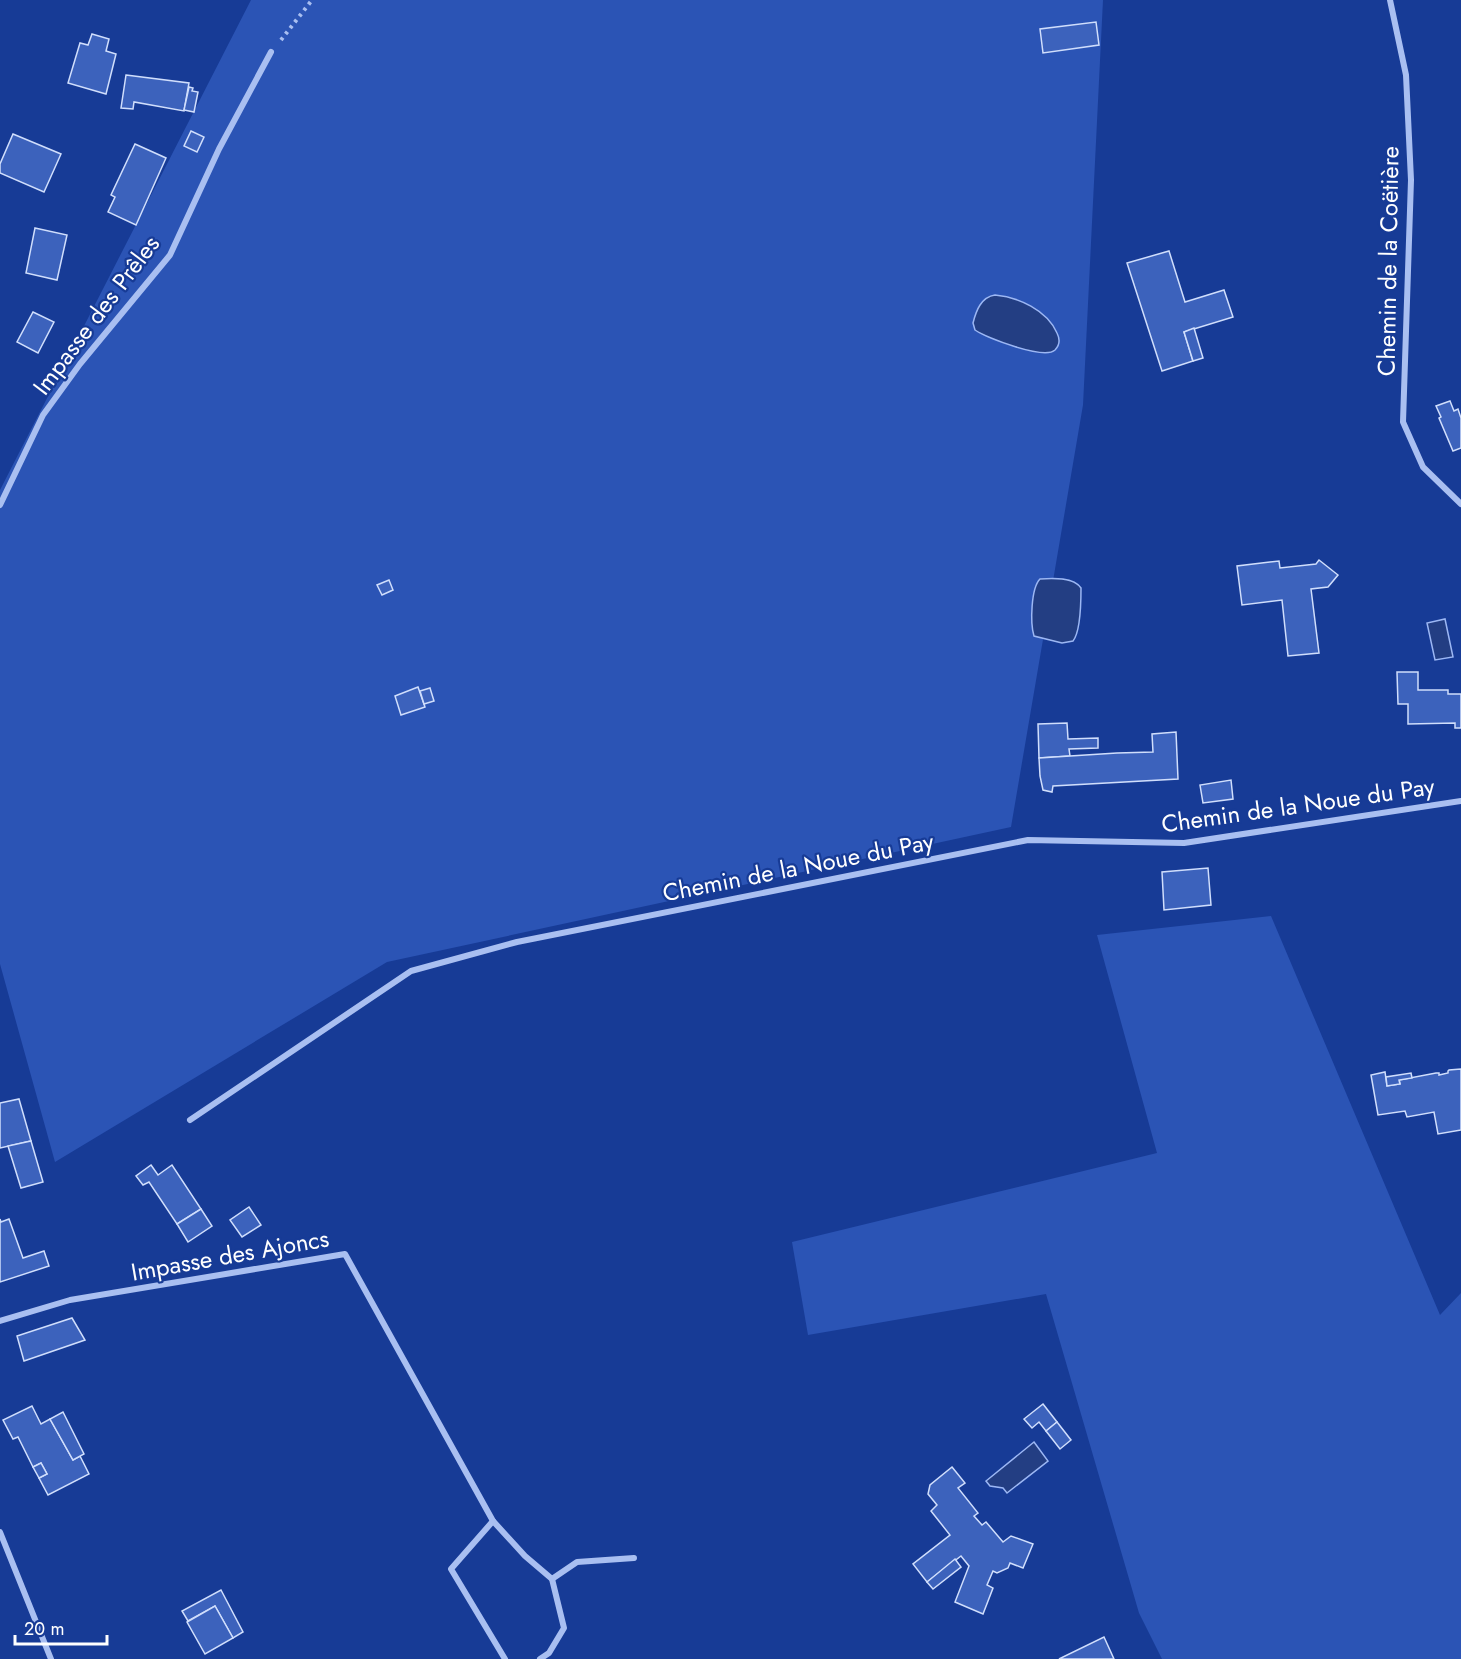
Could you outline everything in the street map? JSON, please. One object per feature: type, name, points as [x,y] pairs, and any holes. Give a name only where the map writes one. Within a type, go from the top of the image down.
[{"type":"street","name":"Chemin de la Coëtière","points":[[1390,0],[1406,75],[1411,180],[1403,422],[1423,467],[1461,504]]},
{"type":"street","name":"Impasse des Prêles","points":[[0,505],[43,415],[80,364],[170,255],[219,149],[272,52]]},
{"type":"street","name":"Chemin de la Noue du Pay","points":[[190,1119],[411,971],[517,942],[1028,840],[1184,843],[1461,801]]},
{"type":"street","name":"Impasse des Ajoncs","points":[[0,1321],[70,1300],[345,1254],[493,1521],[525,1556],[552,1579]]},
{"type":"street","points":[[493,1521],[451,1569],[505,1659]]},
{"type":"street","points":[[0,1532],[51,1659]]},
{"type":"street","points":[[540,1659],[549,1653],[564,1628],[552,1579],[577,1562],[634,1558]]},
{"type":"path","points":[[272,52],[312,0]]},
{"type":"shaded area","points":[[251,0],[1103,0],[1083,405],[1011,827],[387,962],[55,1162],[0,964],[0,490]]},
{"type":"shaded area","points":[[995,295],[1022,302],[1039,311],[1059,337],[1059,344],[1055,350],[1040,352],[1028,350],[991,338],[975,330],[973,323],[980,305],[990,296]]},
{"type":"shaded area","points":[[1040,579],[1068,580],[1078,584],[1081,588],[1079,623],[1073,641],[1062,643],[1034,636],[1032,606]]},
{"type":"shaded area","points":[[1445,619],[1453,657],[1435,660],[1427,623]]},
{"type":"shaded area","points":[[1271,916],[1440,1315],[1461,1293],[1461,1659],[1162,1659],[1139,1613],[1046,1294],[808,1335],[792,1242],[1157,1153],[1097,935]]},
{"type":"shaded area","points":[[1034,1442],[1048,1461],[1007,1493],[1003,1488],[990,1486],[986,1481]]},
{"type":"building","points":[[1096,22],[1099,45],[1043,53],[1040,29]]},
{"type":"building","points":[[92,34],[109,39],[106,51],[116,54],[106,94],[68,83],[80,43],[88,45]]},
{"type":"building","points":[[126,75],[189,83],[184,111],[134,102],[133,109],[121,108]]},
{"type":"building","points":[[189,87],[193,88],[192,91],[198,92],[194,112],[184,110]]},
{"type":"building","points":[[191,131],[204,137],[197,152],[184,146]]},
{"type":"building","points":[[13,134],[61,154],[44,192],[0,173],[0,164]]},
{"type":"building","points":[[135,144],[166,158],[136,225],[108,212],[115,197],[111,195]]},
{"type":"building","points":[[35,228],[67,235],[57,280],[26,273]]},
{"type":"building","points":[[1169,251],[1185,302],[1224,290],[1233,317],[1184,332],[1193,361],[1162,371],[1127,263]]},
{"type":"building","points":[[33,312],[54,322],[38,353],[17,342]]},
{"type":"building","points":[[1194,328],[1203,358],[1193,361],[1184,332]]},
{"type":"building","points":[[1450,401],[1454,411],[1458,409],[1461,418],[1461,448],[1453,451],[1436,406]]},
{"type":"building","points":[[1319,560],[1338,575],[1328,587],[1311,589],[1319,653],[1288,656],[1282,600],[1242,605],[1237,566],[1279,561],[1280,568],[1316,564]]},
{"type":"building","points":[[389,580],[393,590],[382,595],[377,585]]},
{"type":"building","points":[[1397,672],[1418,672],[1418,690],[1448,690],[1448,694],[1461,694],[1461,728],[1455,728],[1455,723],[1408,724],[1408,704],[1398,704]]},
{"type":"building","points":[[418,687],[425,707],[401,715],[395,696]]},
{"type":"building","points":[[430,688],[434,701],[424,704],[420,691]]},
{"type":"building","points":[[1067,723],[1068,739],[1098,738],[1098,748],[1069,749],[1070,756],[1039,758],[1038,724]]},
{"type":"building","points":[[1176,732],[1178,779],[1053,786],[1052,792],[1043,790],[1039,758],[1153,752],[1152,734]]},
{"type":"building","points":[[1231,780],[1233,799],[1203,803],[1200,785]]},
{"type":"building","points":[[1208,868],[1211,905],[1164,910],[1162,872]]},
{"type":"building","points":[[1461,1069],[1461,1130],[1438,1134],[1434,1112],[1407,1117],[1405,1111],[1378,1115],[1371,1075],[1385,1072],[1387,1086],[1400,1084],[1399,1080],[1436,1073],[1439,1075],[1448,1073],[1449,1070]]},
{"type":"building","points":[[1411,1073],[1412,1078],[1399,1080],[1400,1084],[1387,1086],[1386,1077]]},
{"type":"building","points":[[19,1099],[31,1141],[0,1148],[0,1103]]},
{"type":"building","points":[[31,1141],[43,1182],[21,1188],[8,1146]]},
{"type":"building","points":[[151,1165],[158,1175],[172,1165],[201,1209],[177,1224],[149,1182],[143,1185],[136,1176]]},
{"type":"building","points":[[249,1207],[261,1225],[242,1237],[230,1220]]},
{"type":"building","points":[[201,1209],[212,1226],[188,1242],[177,1224]]},
{"type":"building","points":[[0,1219],[1,1222],[9,1219],[23,1258],[44,1251],[49,1266],[0,1282]]},
{"type":"building","points":[[72,1318],[85,1340],[24,1361],[17,1336]]},
{"type":"building","points":[[1043,1404],[1057,1422],[1046,1431],[1039,1422],[1032,1428],[1024,1419]]},
{"type":"building","points":[[32,1406],[41,1424],[50,1419],[73,1460],[80,1456],[89,1474],[48,1495],[39,1478],[47,1474],[41,1463],[33,1467],[18,1437],[13,1439],[3,1420]]},
{"type":"building","points":[[63,1412],[84,1454],[73,1460],[50,1419]]},
{"type":"building","points":[[1057,1422],[1071,1440],[1060,1449],[1046,1431]]},
{"type":"building","points":[[41,1463],[47,1474],[39,1478],[33,1467]]},
{"type":"building","points":[[952,1467],[965,1483],[958,1488],[978,1513],[974,1516],[982,1525],[986,1522],[1003,1542],[1011,1536],[1033,1544],[1023,1568],[1010,1563],[1008,1568],[997,1573],[993,1571],[987,1585],[993,1588],[983,1614],[955,1602],[969,1566],[961,1556],[927,1582],[913,1564],[950,1535],[931,1511],[937,1505],[928,1494],[930,1485]]},
{"type":"building","points":[[955,1559],[961,1567],[933,1589],[927,1582]]},
{"type":"building","points":[[221,1590],[243,1632],[233,1638],[215,1606],[188,1621],[182,1611]]},
{"type":"building","points":[[215,1606],[233,1638],[205,1654],[187,1622]]},
{"type":"building","points":[[1104,1637],[1114,1659],[1059,1659]]}]
